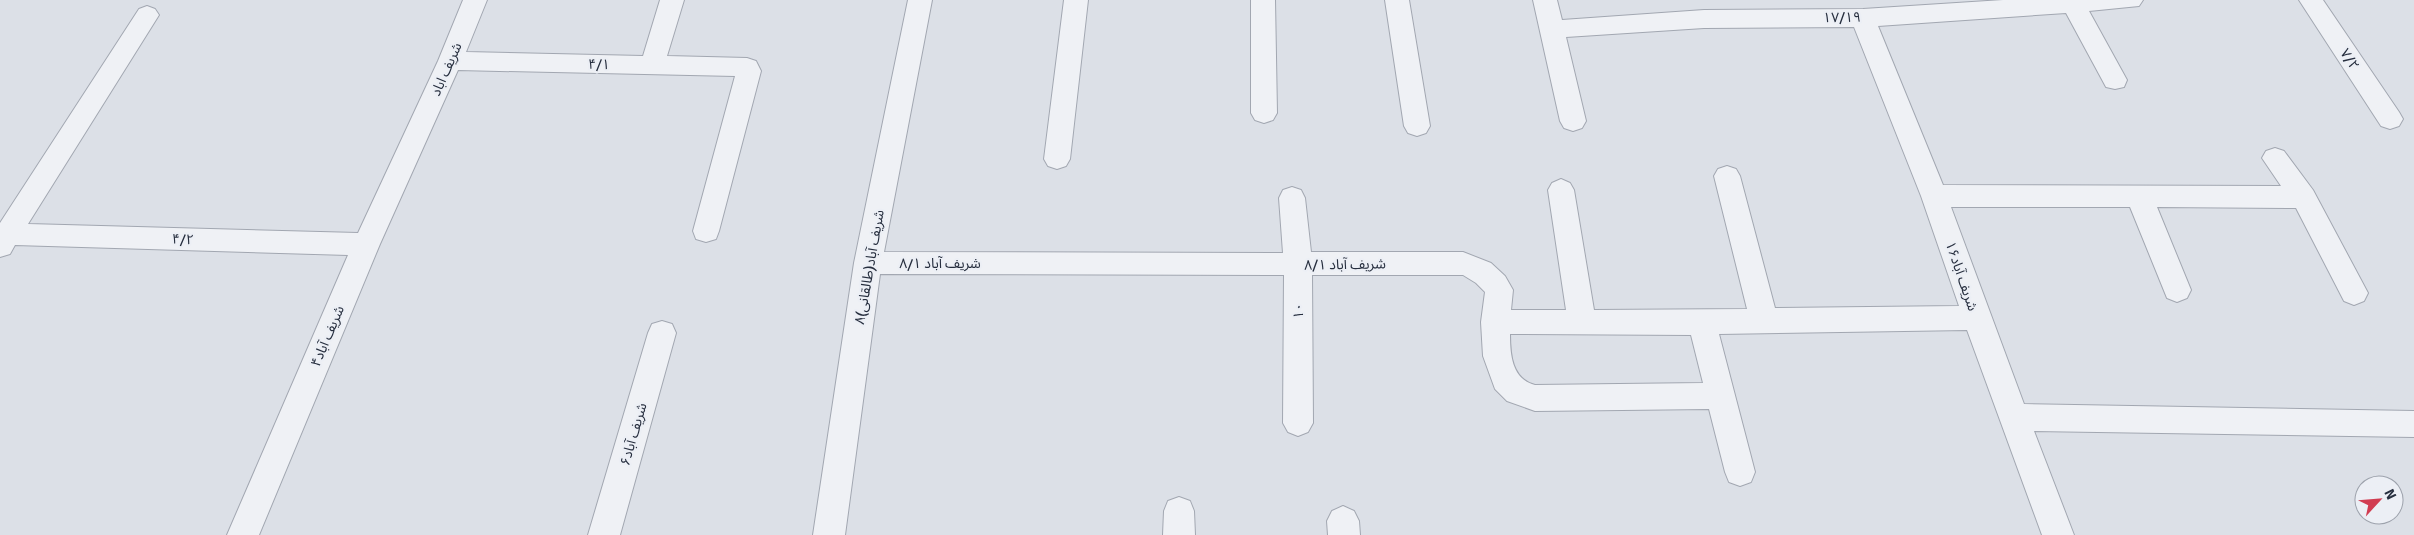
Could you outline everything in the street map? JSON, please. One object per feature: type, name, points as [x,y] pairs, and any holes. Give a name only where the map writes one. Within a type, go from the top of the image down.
[{"type":"street","name":"شریف اباد","points":[[414,137],[450,61],[475,0]]},
{"type":"street","points":[[652,65],[672,0]]},
{"type":"street","name":"۸شریف آباد(طالقانی)","points":[[829,535],[868,263],[920,0]]},
{"type":"street","points":[[1057,159],[1076,0]]},
{"type":"street","points":[[1263,0],[1264,113]]},
{"type":"street","points":[[1397,0],[1417,126]]},
{"type":"street","points":[[1545,0],[1574,121]]},
{"type":"street","name":"۱۷/۱۹","points":[[1553,29],[1701,9],[1869,11],[2041,3],[2073,4],[2131,0]]},
{"type":"street","name":"۷/۲","points":[[2311,0],[2390,119]]},
{"type":"street","points":[[2073,4],[2115,80]]},
{"type":"street","name":"شریف آباد۱۶","points":[[1869,11],[1977,318],[2058,535]]},
{"type":"street","points":[[3,238],[147,15]]},
{"type":"street","name":"۴/۱","points":[[450,61],[747,67],[749,72],[706,231]]},
{"type":"street","name":"۴شریف آباد","points":[[243,535],[366,244],[414,137]]},
{"type":"street","points":[[2275,158],[2304,197],[2354,293]]},
{"type":"street","points":[[1727,176],[1764,320]]},
{"type":"street","points":[[1560,190],[1582,321]]},
{"type":"street","points":[[1934,196],[2304,197]]},
{"type":"street","points":[[2139,196],[2178,290]]},
{"type":"street","name":"۱۰","points":[[1292,198],[1298,264],[1298,424]]},
{"type":"street","name":"۴/۲","points":[[3,238],[366,244]]},
{"type":"street","name":"شریف آباد ۸/۱","points":[[868,263],[1298,264],[1449,262],[1474,266],[1491,278],[1499,290],[1495,322],[1501,373],[1514,390],[1534,398],[1719,396]]},
{"type":"street","points":[[1495,322],[1702,323],[1764,320],[1977,318]]},
{"type":"street","points":[[1702,323],[1719,396],[1740,472]]},
{"type":"street","name":"شریف آباد۶","points":[[604,535],[662,333]]},
{"type":"street","points":[[2014,416],[2414,424]]}]
